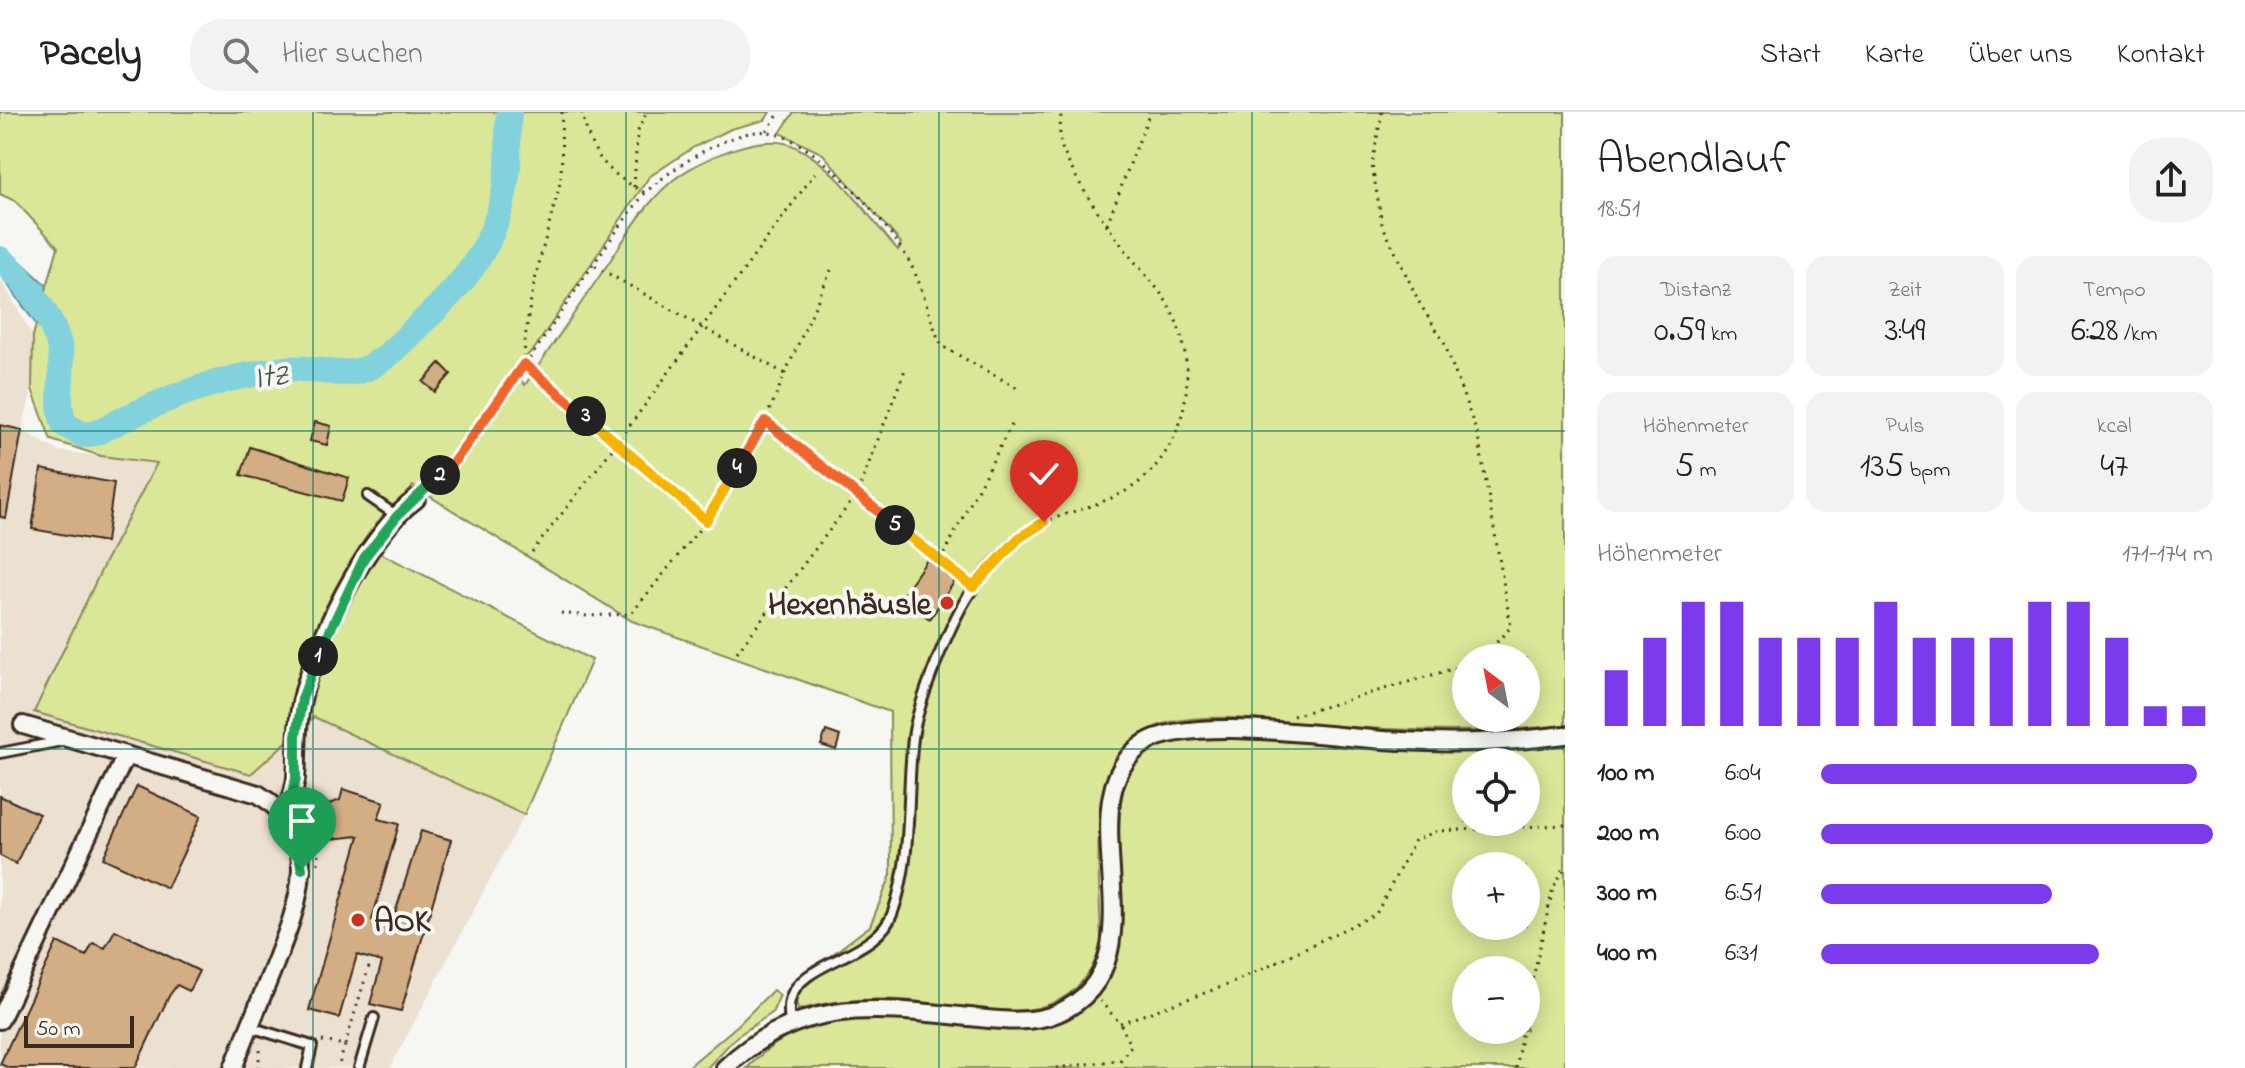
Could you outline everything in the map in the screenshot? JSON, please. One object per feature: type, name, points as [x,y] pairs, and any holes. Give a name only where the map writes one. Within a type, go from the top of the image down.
[{"type":"street","points":[[286,819],[296,779],[296,736],[302,699],[341,602],[364,558],[397,516],[416,499]]},
{"type":"street","points":[[23,725],[258,794],[286,819],[300,855],[301,883],[294,916],[233,1068]]},
{"type":"street","points":[[725,1068],[760,1039],[790,1024],[833,1011],[875,1008],[1026,1021],[1061,1011],[1091,990],[1104,970],[1111,948],[1112,799],[1129,758],[1146,743],[1171,732],[1199,728],[1405,742],[1565,735]]},
{"type":"street","points":[[0,1020],[126,755]]},
{"type":"lane","points":[[368,496],[397,516]]},
{"type":"lane","points":[[790,1024],[789,1004],[795,989],[818,971],[878,936],[893,914],[909,842],[915,724],[935,668],[973,587],[1019,538]]},
{"type":"lane","points":[[0,753],[73,739]]},
{"type":"lane","points":[[359,1068],[374,1018]]},
{"type":"lane","points":[[250,1027],[312,1046],[307,1068]]},
{"type":"path","points":[[524,364],[525,324],[541,247],[560,183],[562,112]]},
{"type":"path","points":[[582,112],[589,146],[604,164],[645,193]]},
{"type":"path","points":[[634,187],[637,133],[647,112]]},
{"type":"path","points":[[767,131],[780,112]]},
{"type":"path","points":[[1019,538],[1044,522],[1121,495],[1144,478],[1166,454],[1182,422],[1188,391],[1175,320],[1159,291],[1107,224],[1061,146],[1061,112]]},
{"type":"path","points":[[1107,224],[1150,112]]},
{"type":"path","points":[[1382,112],[1372,165],[1382,224],[1420,304],[1444,342],[1478,436],[1511,627],[1495,644]]},
{"type":"path","points":[[416,499],[456,459],[645,193],[666,174],[696,156],[731,140],[767,131],[795,142],[820,158],[875,216],[910,263],[942,346],[1021,390]]},
{"type":"path","points":[[532,552],[617,443],[815,173]]},
{"type":"path","points":[[594,266],[785,374]]},
{"type":"path","points":[[561,613],[587,616],[631,614],[706,521],[765,421],[831,270]]},
{"type":"path","points":[[524,364],[706,521]]},
{"type":"path","points":[[737,652],[857,494],[906,367]]},
{"type":"path","points":[[765,421],[973,587]]},
{"type":"path","points":[[940,561],[1012,424]]},
{"type":"path","points":[[1265,732],[1293,716],[1452,669]]},
{"type":"path","points":[[1120,1023],[1230,984],[1376,914],[1415,840],[1437,831],[1565,825]]},
{"type":"path","points":[[1537,956],[1549,901],[1565,867]]},
{"type":"path","points":[[338,1068],[370,963]]},
{"type":"path","points":[[1056,1068],[1120,1060],[1131,1046],[1120,1023],[1091,990]]},
{"type":"path","points":[[312,1046],[325,1040],[345,1045]]},
{"type":"path","points":[[1516,1068],[1520,1044]]},
{"type":"path","points":[[1120,1060],[1126,1068]]},
{"type":"shaded area","points":[[0,278],[33,336],[32,389],[22,430],[58,451],[157,463],[106,560],[34,711],[251,774],[313,717],[524,815],[390,1068],[0,1068]]},
{"type":"green space","points":[[0,112],[770,112],[765,120],[731,129],[694,147],[649,177],[535,348],[512,370],[525,385],[653,200],[682,173],[731,150],[766,142],[796,147],[839,180],[898,250],[901,243],[823,154],[780,133],[794,112],[1565,112],[1565,725],[1540,727],[1540,644],[1452,644],[1452,731],[1226,718],[1188,719],[1161,725],[1144,732],[1123,750],[1106,784],[1099,829],[1101,946],[1087,976],[1067,996],[1044,1006],[1017,1010],[874,999],[836,1002],[798,1010],[793,984],[870,926],[891,875],[890,712],[632,621],[413,486],[370,548],[592,660],[524,815],[314,717],[251,774],[34,712],[106,560],[157,463],[101,456],[51,440],[32,389],[33,336],[58,247],[15,201],[0,194]]},
{"type":"green space","points":[[1200,736],[1404,749],[1565,742],[1565,1068],[747,1068],[789,1036],[833,1020],[877,1016],[1007,1028],[1046,1025],[1081,1011],[1104,985],[1116,953],[1120,917],[1120,807],[1127,778],[1143,755],[1170,741]]},
{"type":"green space","points":[[773,990],[780,995],[772,1013],[736,1037],[707,1068],[687,1068],[738,1025]]},
{"type":"water","points":[[16,257],[47,286],[36,324],[1,275]]},
{"type":"building","points":[[440,363],[451,374],[435,392],[423,382]]},
{"type":"building","points":[[315,422],[331,426],[327,445],[310,441]]},
{"type":"building","points":[[0,425],[22,430],[6,518],[0,517]]},
{"type":"building","points":[[250,447],[349,478],[342,501],[241,475]]},
{"type":"building","points":[[41,469],[114,483],[106,542],[32,529]]},
{"type":"building","points":[[927,560],[956,579],[930,619],[900,599]]},
{"type":"building","points":[[826,731],[840,736],[836,750],[821,745]]},
{"type":"building","points":[[137,786],[201,816],[167,888],[103,858]]},
{"type":"building","name":"AOK","points":[[343,789],[384,802],[378,819],[399,824],[372,920],[391,926],[421,831],[451,840],[401,1011],[370,1004],[382,962],[357,955],[339,1018],[309,1010],[359,836],[331,839],[318,826],[322,807],[340,800]]},
{"type":"building","points":[[0,796],[39,814],[16,864],[0,856]]},
{"type":"building","points":[[115,930],[199,971],[189,991],[177,985],[169,996],[135,1068],[9,1068],[0,1064],[57,942],[86,956],[93,943],[105,948]]},
{"type":"waterway","name":"Itz","points":[[0,259],[29,290],[54,331],[61,357],[60,399],[64,424],[83,435],[96,433],[188,392],[235,378],[295,368],[340,373],[359,371],[383,359],[436,310],[467,275],[479,256],[490,237],[504,193],[509,112]]},
{"type":"place","name":"Hexenhäusle","points":[[947,603]]},
{"type":"place","name":"AOK","points":[[358,920]]},
{"type":"route","points":[[302,869],[292,827],[286,819],[296,779],[296,736],[302,699],[326,635],[364,558],[405,507],[456,459],[524,364],[706,521],[765,421],[973,587],[1019,538],[1044,522]]}]
